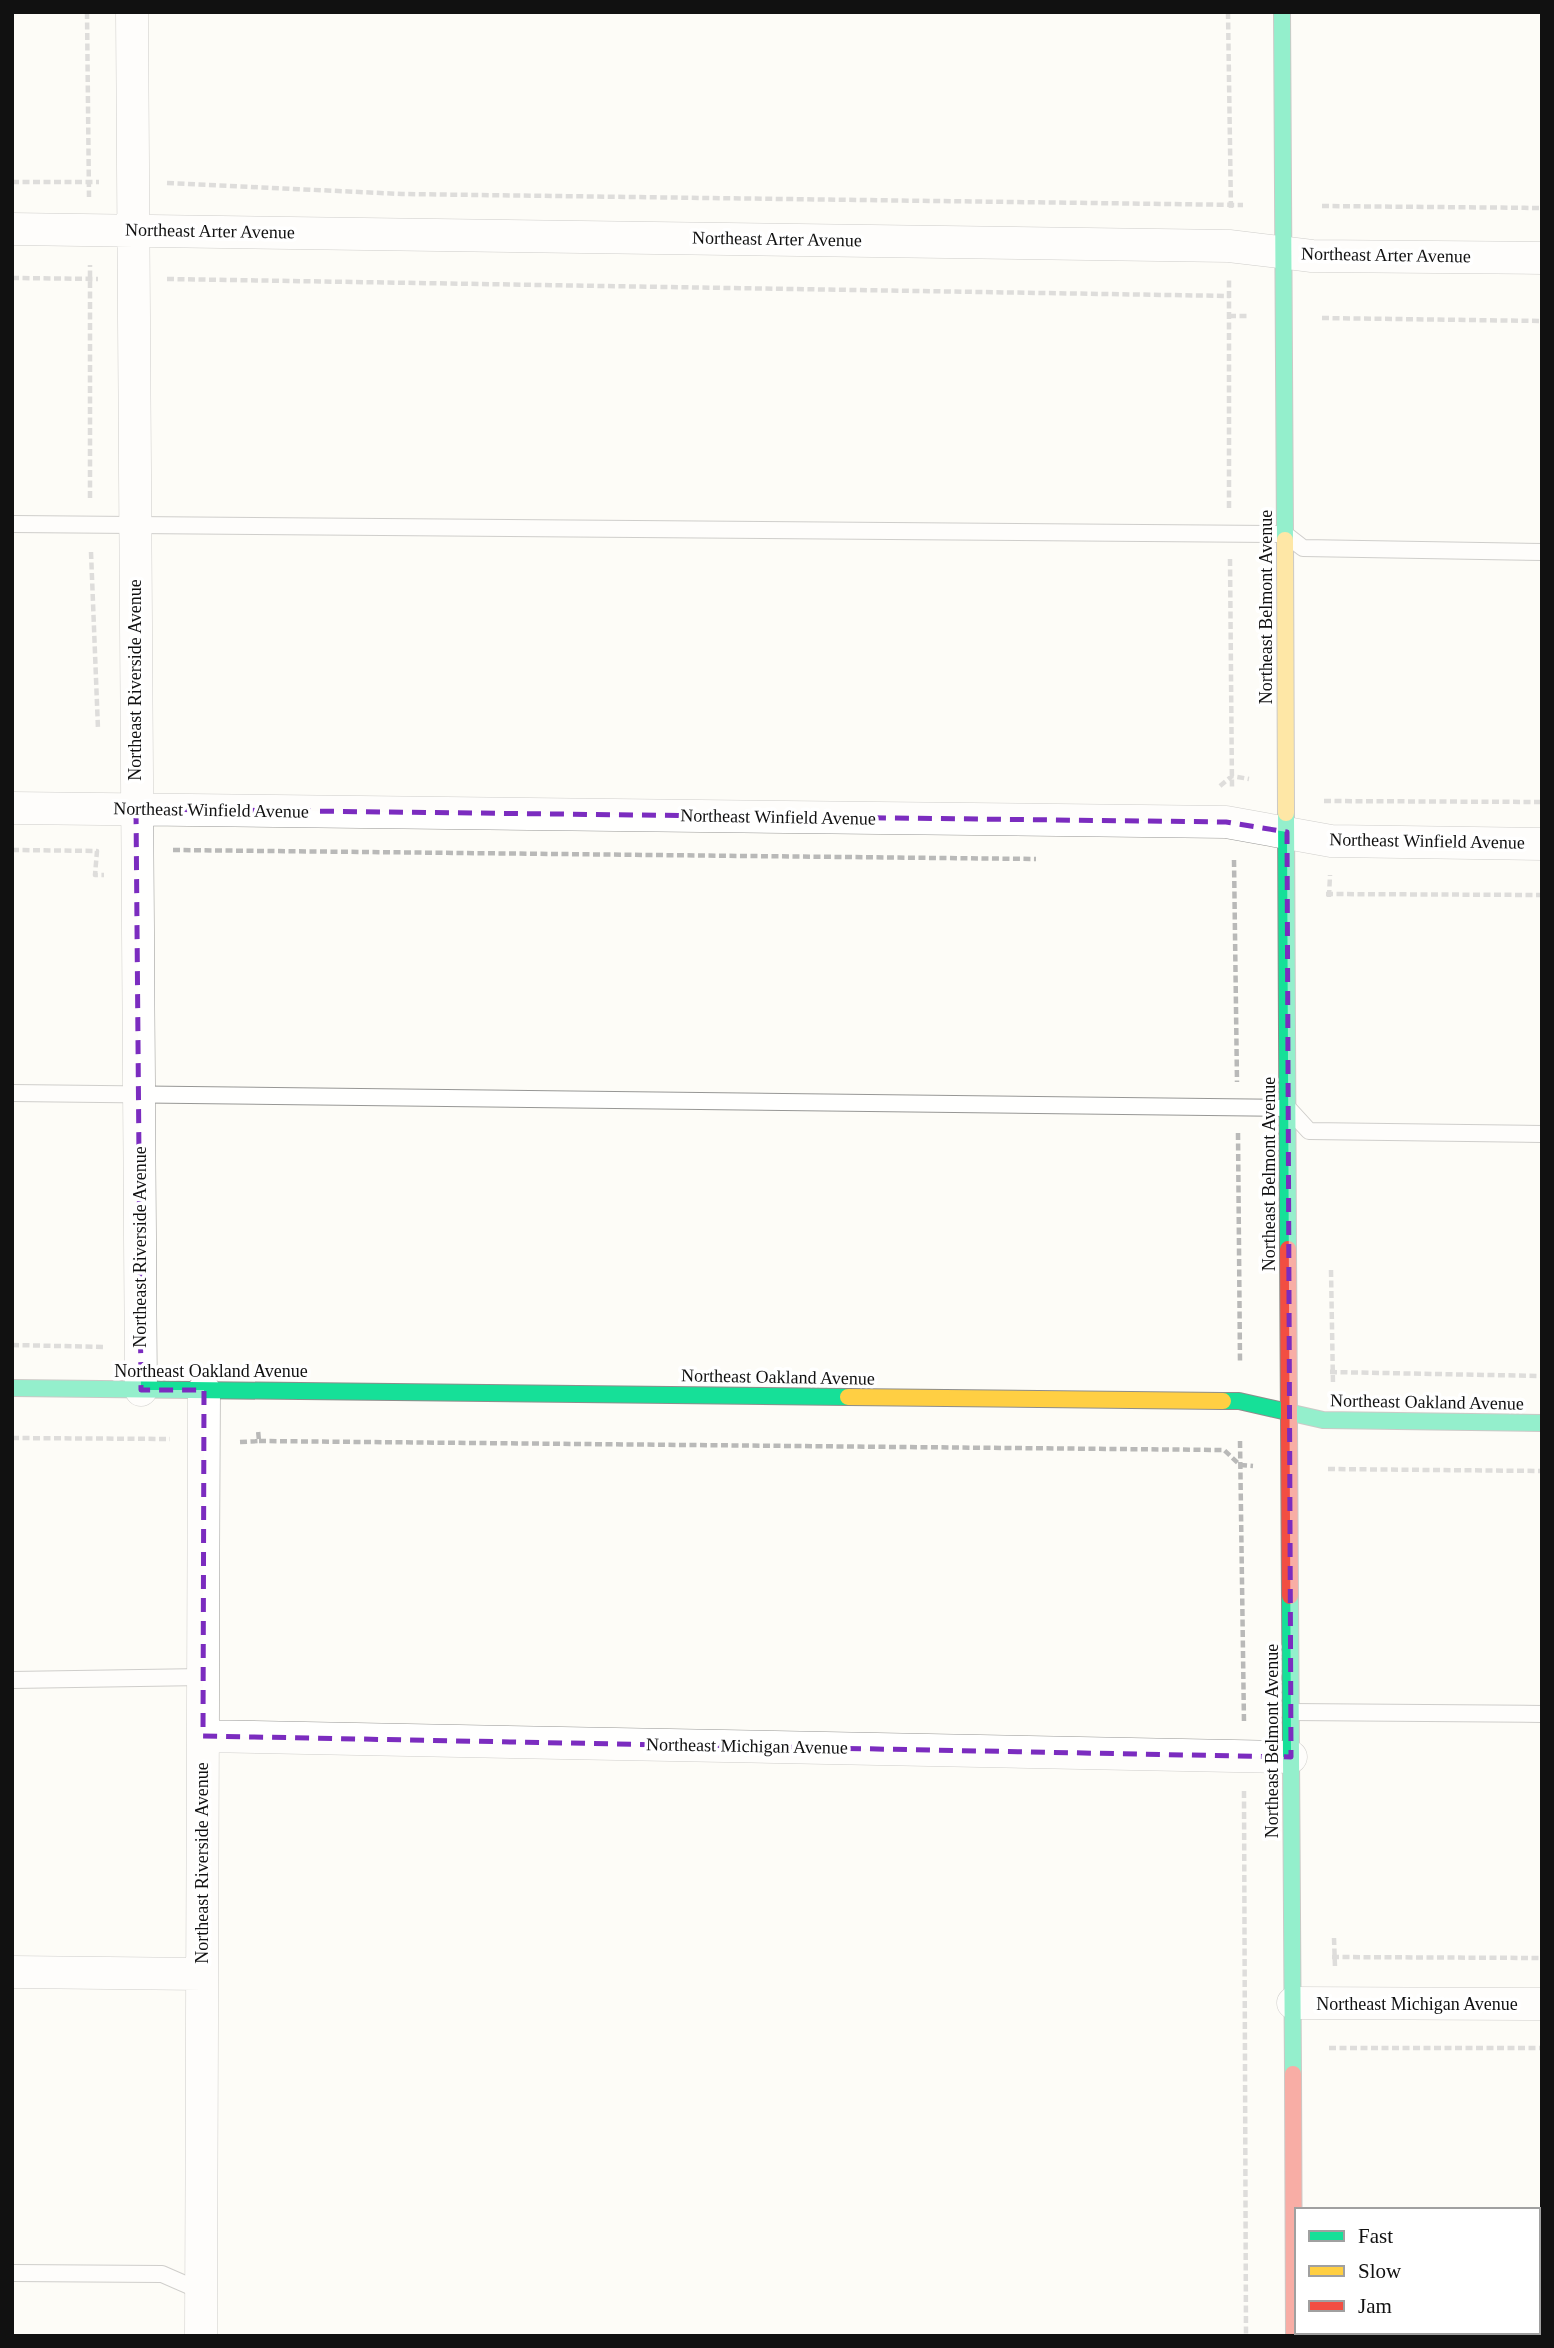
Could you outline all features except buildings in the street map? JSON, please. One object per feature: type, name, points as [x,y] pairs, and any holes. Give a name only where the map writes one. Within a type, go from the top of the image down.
[{"type":"street","name":"Northeast Riverside Avenue","points":[[132,12],[141,1390]]},
{"type":"street","name":"Northeast Belmont Avenue","points":[[1282,12],[1294,2336]]},
{"type":"street","name":"Northeast Arter Avenue","points":[[12,229],[1229,246],[1325,256],[1542,258]]},
{"type":"street","name":"Northeast Winfield Avenue","points":[[12,808],[1233,823],[1331,841],[1542,844]]},
{"type":"street","name":"Northeast Oakland Avenue","points":[[12,1388],[1239,1401],[1323,1420],[1542,1423]]},
{"type":"street","name":"Northeast Riverside Avenue","points":[[201,2336],[204,1390]]},
{"type":"street","name":"Northeast Michigan Avenue","points":[[203,1736],[1292,1757]]},
{"type":"street","points":[[12,1972],[202,1974]]},
{"type":"street","name":"Northeast Michigan Avenue","points":[[1293,2003],[1542,2004]]},
{"type":"lane","points":[[12,524],[1285,534],[1304,548],[1542,552]]},
{"type":"lane","points":[[12,1093],[1288,1108],[1309,1131],[1542,1134]]},
{"type":"lane","points":[[12,1680],[203,1677]]},
{"type":"lane","points":[[1291,1712],[1542,1714]]},
{"type":"lane","points":[[12,2273],[162,2274],[201,2291]]},
{"type":"path","points":[[87,12],[90,182],[88,230],[91,279],[90,525],[98,732]]},
{"type":"path","points":[[1228,12],[1232,205],[1229,246],[1229,534],[1244,1756],[1246,2336]]},
{"type":"path","points":[[12,182],[134,181],[401,194],[1542,208]]},
{"type":"path","points":[[12,278],[1230,296]]},
{"type":"path","points":[[1229,316],[1542,321]]},
{"type":"path","points":[[12,850],[97,850],[95,875],[136,876]]},
{"type":"path","points":[[173,859],[172,850],[1038,859]]},
{"type":"path","points":[[1234,893],[1542,895]]},
{"type":"path","points":[[12,1438],[203,1441]]},
{"type":"path","points":[[259,1441],[1224,1450],[1240,1465],[1542,1471]]},
{"type":"path","points":[[1292,1957],[1542,1958]]},
{"type":"path","points":[[1244,2046],[1542,2048]]},
{"type":"highlighted area","points":[[136,809],[1226,822],[1287,832],[1291,1757],[203,1736],[204,1390],[141,1390]]},
{"type":"traffic: fast","points":[[1282,12],[1285,540]]},
{"type":"traffic: fast","points":[[1286,813],[1288,1249]]},
{"type":"traffic: fast","points":[[12,1388],[848,1397]]},
{"type":"traffic: fast","points":[[1223,1401],[1239,1401],[1323,1420],[1542,1423]]},
{"type":"traffic: fast","points":[[1290,1596],[1293,2074]]},
{"type":"traffic: slow","points":[[1285,540],[1286,813]]},
{"type":"traffic: slow","points":[[848,1397],[1223,1401]]},
{"type":"traffic: jam","points":[[1288,1249],[1290,1596]]},
{"type":"traffic: jam","points":[[1293,2074],[1294,2336]]}]
